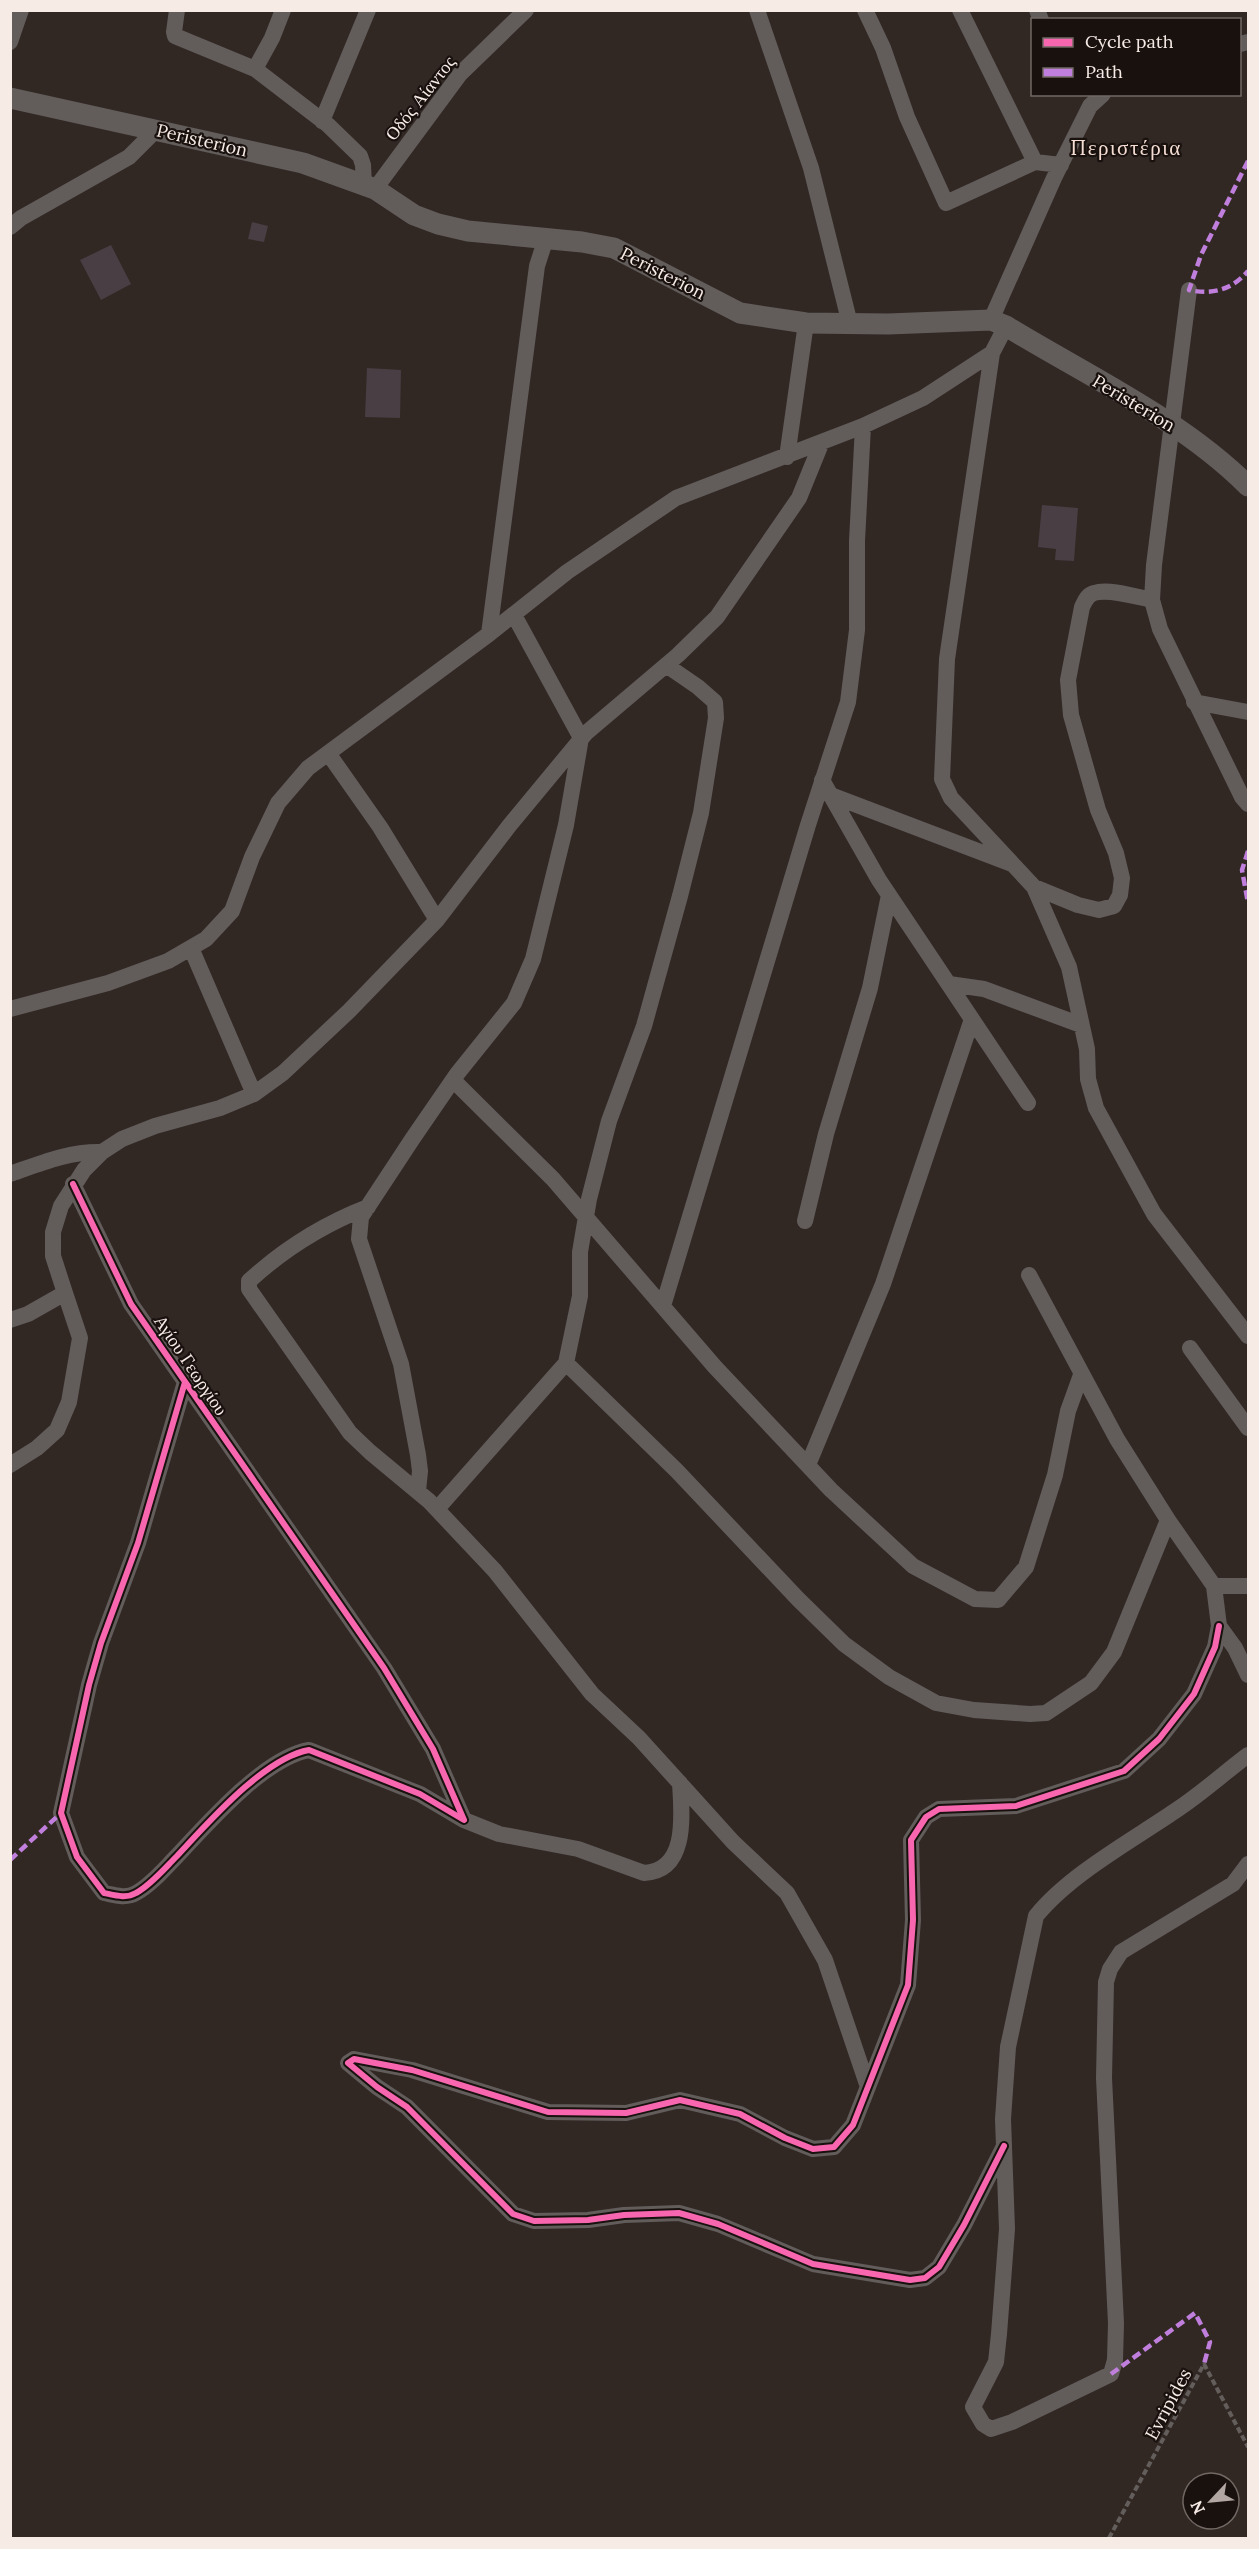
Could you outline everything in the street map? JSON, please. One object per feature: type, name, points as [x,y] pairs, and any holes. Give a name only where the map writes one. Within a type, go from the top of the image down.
[{"type":"street","points":[[10,42],[21,10]]},
{"type":"street","points":[[177,10],[175,36],[255,69],[322,121],[360,156],[369,187]]},
{"type":"street","points":[[255,69],[272,38],[283,10]]},
{"type":"street","points":[[322,121],[368,10]]},
{"type":"street","name":"Οδός Αίαντος","points":[[369,187],[460,74],[526,10]]},
{"type":"street","points":[[757,10],[811,168],[850,324]]},
{"type":"street","points":[[865,10],[883,48],[908,117],[946,203],[1035,162],[1061,165]]},
{"type":"street","points":[[960,10],[1035,162]]},
{"type":"street","name":"Peristerion","points":[[10,98],[303,163],[369,187],[414,215],[438,224],[468,231],[546,238],[614,248],[740,313],[806,324],[998,323],[1173,425],[1236,473],[1248,486]]},
{"type":"street","points":[[1092,98],[1061,165],[998,323],[947,659],[942,779],[951,798],[1034,887],[1069,967],[1096,1108],[1154,1214],[1248,1336]]},
{"type":"street","points":[[10,228],[21,219],[129,157],[156,130]]},
{"type":"street","points":[[489,634],[537,266],[546,238]]},
{"type":"street","points":[[1189,290],[1154,565],[1152,600],[1160,629],[1194,702],[1248,804]]},
{"type":"street","points":[[787,457],[806,324]]},
{"type":"street","points":[[10,1009],[108,983],[168,961],[206,939],[232,911],[252,857],[278,803],[308,768],[489,634],[567,572],[676,498],[863,426],[923,398],[992,353]]},
{"type":"street","points":[[663,1306],[825,787],[848,702],[857,630],[857,541],[863,426]]},
{"type":"street","points":[[10,1465],[37,1448],[57,1430],[69,1402],[80,1338],[53,1256],[53,1232],[61,1206],[73,1184],[102,1152],[122,1139],[155,1126],[220,1108],[254,1094],[284,1073],[349,1011],[437,920],[581,738],[666,665],[717,617],[799,498],[821,444]]},
{"type":"street","points":[[1034,887],[1078,905],[1099,910],[1114,906],[1120,895],[1122,878],[1116,853],[1098,810],[1081,756],[1071,715],[1068,681],[1082,607],[1086,597],[1094,592],[1123,594],[1152,600]]},
{"type":"street","points":[[418,1491],[420,1471],[418,1455],[401,1364],[359,1239],[362,1217],[368,1207],[453,1080],[514,1003],[532,959],[567,825],[581,738],[514,615]]},
{"type":"street","points":[[437,1509],[566,1363],[580,1296],[580,1252],[586,1217],[609,1121],[644,1026],[680,896],[701,813],[716,718],[715,702],[666,665]]},
{"type":"street","points":[[1194,702],[1248,712]]},
{"type":"street","points":[[328,753],[380,827],[437,920]]},
{"type":"street","points":[[825,787],[1016,866]]},
{"type":"street","points":[[825,787],[889,895],[1028,1103]]},
{"type":"street","points":[[805,1221],[826,1134],[870,988],[889,895]]},
{"type":"street","points":[[191,948],[254,1094]]},
{"type":"street","points":[[949,984],[984,988],[1081,1025]]},
{"type":"street","points":[[808,1465],[883,1284],[972,1019]]},
{"type":"street","points":[[453,1080],[553,1179],[715,1367],[808,1465],[913,1566],[975,1599],[998,1600],[1026,1567],[1055,1475],[1068,1411],[1081,1375]]},
{"type":"street","points":[[10,1174],[56,1157],[102,1152]]},
{"type":"street","name":"Αγίου Γεωργίου","points":[[73,1184],[131,1304],[384,1668],[433,1749],[464,1820]]},
{"type":"street","points":[[368,1207],[338,1219],[289,1249],[249,1281],[249,1289],[350,1433],[437,1509],[495,1571],[592,1694],[639,1738],[734,1842],[787,1893],[825,1960],[868,2087]]},
{"type":"street","points":[[1004,2146],[964,2225],[939,2267],[925,2278],[910,2280],[813,2264],[718,2224],[679,2212],[624,2215],[588,2220],[534,2221],[513,2214],[406,2107],[376,2087],[348,2063],[354,2059],[412,2070],[548,2112],[626,2113],[680,2100],[740,2114],[785,2138],[813,2149],[834,2147],[852,2125],[908,1985],[913,1920],[911,1840],[926,1817],[939,1809],[1016,1806],[1124,1771],[1159,1739],[1194,1694],[1215,1647],[1219,1626],[1214,1586],[1168,1520],[1117,1439],[1029,1275]]},
{"type":"street","points":[[10,1320],[28,1314],[65,1293]]},
{"type":"street","points":[[1190,1348],[1248,1428]]},
{"type":"street","points":[[566,1363],[677,1471],[798,1599],[844,1644],[889,1677],[936,1702],[974,1710],[1046,1713],[1091,1683],[1114,1652],[1168,1520]]},
{"type":"street","points":[[185,1382],[138,1543],[101,1643],[61,1813],[77,1857],[104,1893],[121,1897],[135,1894],[157,1876],[221,1810],[261,1774],[299,1751],[309,1750],[420,1794],[464,1820],[499,1834],[578,1849],[644,1873],[655,1872],[668,1866],[673,1858],[682,1814],[680,1783]]},
{"type":"street","points":[[1214,1586],[1248,1586]]},
{"type":"street","points":[[1219,1626],[1235,1648],[1248,1675]]},
{"type":"street","points":[[1248,1755],[1179,1808],[1069,1884],[1050,1899],[1036,1916],[1008,2047],[1003,2119],[1007,2229],[996,2362],[973,2408],[982,2424],[991,2429],[1012,2422],[1111,2374],[1115,2360],[1116,2323],[1104,2089],[1106,1982],[1110,1969],[1121,1952],[1233,1884],[1248,1864]]},
{"type":"building","points":[[252,222],[268,226],[264,242],[248,239]]},
{"type":"building","points":[[111,245],[131,284],[101,300],[80,260]]},
{"type":"building","points":[[367,368],[401,370],[400,418],[365,417]]},
{"type":"building","points":[[1042,505],[1078,508],[1074,561],[1055,560],[1056,549],[1038,547]]},
{"type":"marked path","points":[[1248,161],[1201,255],[1189,290],[1206,292],[1221,290],[1235,283],[1248,271]]},
{"type":"marked path","points":[[1248,851],[1242,870],[1248,903]]},
{"type":"marked path","points":[[10,1860],[61,1813]]},
{"type":"marked path","points":[[1111,2374],[1195,2313],[1210,2342],[1204,2364]]},
{"type":"cycle path","points":[[73,1184],[131,1304],[384,1668],[433,1749],[464,1820],[420,1794],[309,1750],[292,1755],[256,1778],[221,1810],[163,1871],[142,1890],[132,1895],[120,1896],[104,1893],[77,1857],[61,1813],[89,1685],[101,1643],[138,1543],[185,1382]]},
{"type":"cycle path","points":[[1004,2146],[964,2225],[939,2267],[925,2278],[910,2280],[813,2264],[718,2224],[679,2213],[624,2215],[588,2220],[534,2221],[513,2214],[407,2107],[377,2087],[348,2063],[354,2059],[412,2070],[548,2112],[626,2113],[680,2100],[740,2114],[785,2138],[813,2149],[834,2147],[853,2125],[908,1985],[913,1920],[911,1840],[926,1817],[939,1809],[1016,1806],[1124,1771],[1159,1739],[1194,1694],[1215,1647],[1219,1626]]},
{"type":"district","name":"Περιστέρια","points":[[1126,147]]}]
